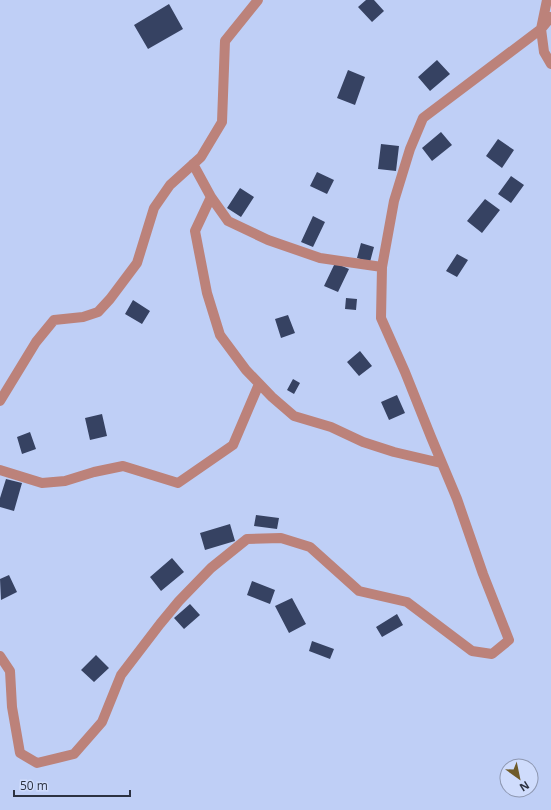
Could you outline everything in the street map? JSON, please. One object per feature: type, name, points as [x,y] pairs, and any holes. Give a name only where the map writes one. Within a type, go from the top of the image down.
[{"type":"street","points":[[0,401],[36,342],[54,320],[83,317],[98,312],[110,299],[137,263],[154,208],[170,185],[201,157],[222,122],[225,41],[258,0]]},
{"type":"street","points":[[547,0],[541,29],[544,52],[551,64]]},
{"type":"street","points":[[0,656],[10,671],[12,707],[20,753],[37,763],[74,754],[102,722],[121,675],[160,624],[211,568],[247,539],[281,538],[310,547],[360,591],[407,602],[472,651],[492,654],[509,640],[483,574],[457,499],[382,318],[382,267],[394,201],[410,149],[423,118],[541,29],[551,17]]},
{"type":"street","points":[[193,164],[210,197],[228,221],[268,240],[320,258],[382,267]]},
{"type":"street","points":[[210,197],[195,231],[207,293],[220,335],[246,370],[272,397],[294,416],[331,427],[363,442],[394,452],[441,463]]},
{"type":"street","points":[[0,470],[42,483],[65,481],[94,472],[123,466],[178,483],[233,445],[260,384]]},
{"type":"building","points":[[366,0],[374,0],[384,11],[372,22],[358,7]]},
{"type":"building","points":[[169,4],[183,29],[148,49],[134,25]]},
{"type":"building","points":[[437,60],[450,74],[430,91],[418,77]]},
{"type":"building","points":[[348,70],[365,77],[355,105],[337,98]]},
{"type":"building","points":[[441,132],[452,145],[432,161],[422,148]]},
{"type":"building","points":[[498,139],[514,150],[502,168],[486,156]]},
{"type":"building","points":[[381,144],[399,146],[396,171],[378,169]]},
{"type":"building","points":[[317,172],[334,180],[327,194],[310,186]]},
{"type":"building","points":[[511,176],[524,185],[511,203],[498,194]]},
{"type":"building","points":[[240,188],[254,197],[241,217],[227,208]]},
{"type":"building","points":[[485,199],[500,210],[482,233],[467,221]]},
{"type":"building","points":[[313,216],[325,222],[313,247],[301,242]]},
{"type":"building","points":[[361,243],[374,247],[370,262],[357,258]]},
{"type":"building","points":[[457,254],[468,260],[457,277],[446,271]]},
{"type":"building","points":[[335,263],[349,269],[338,292],[324,286]]},
{"type":"building","points":[[346,298],[357,299],[356,310],[345,309]]},
{"type":"building","points":[[133,300],[150,311],[142,324],[125,314]]},
{"type":"building","points":[[288,315],[295,333],[281,338],[275,319]]},
{"type":"building","points":[[360,351],[372,366],[359,376],[347,362]]},
{"type":"building","points":[[293,379],[300,383],[294,394],[287,390]]},
{"type":"building","points":[[397,395],[405,413],[389,420],[381,402]]},
{"type":"building","points":[[102,414],[107,436],[90,440],[85,418]]},
{"type":"building","points":[[30,432],[36,449],[22,454],[17,437]]},
{"type":"building","points":[[6,479],[22,483],[14,511],[0,507],[0,498]]},
{"type":"building","points":[[256,515],[279,518],[277,529],[254,526]]},
{"type":"building","points":[[230,524],[235,541],[205,550],[200,533]]},
{"type":"building","points":[[172,558],[184,572],[161,591],[150,577]]},
{"type":"building","points":[[9,575],[17,592],[1,600],[0,579]]},
{"type":"building","points":[[252,581],[275,590],[270,604],[247,595]]},
{"type":"building","points":[[292,598],[306,624],[289,633],[275,606]]},
{"type":"building","points":[[190,604],[200,615],[184,629],[174,618]]},
{"type":"building","points":[[397,614],[403,625],[382,637],[376,627]]},
{"type":"building","points":[[312,641],[334,649],[330,659],[309,651]]},
{"type":"building","points":[[96,655],[109,668],[94,682],[81,670]]}]
